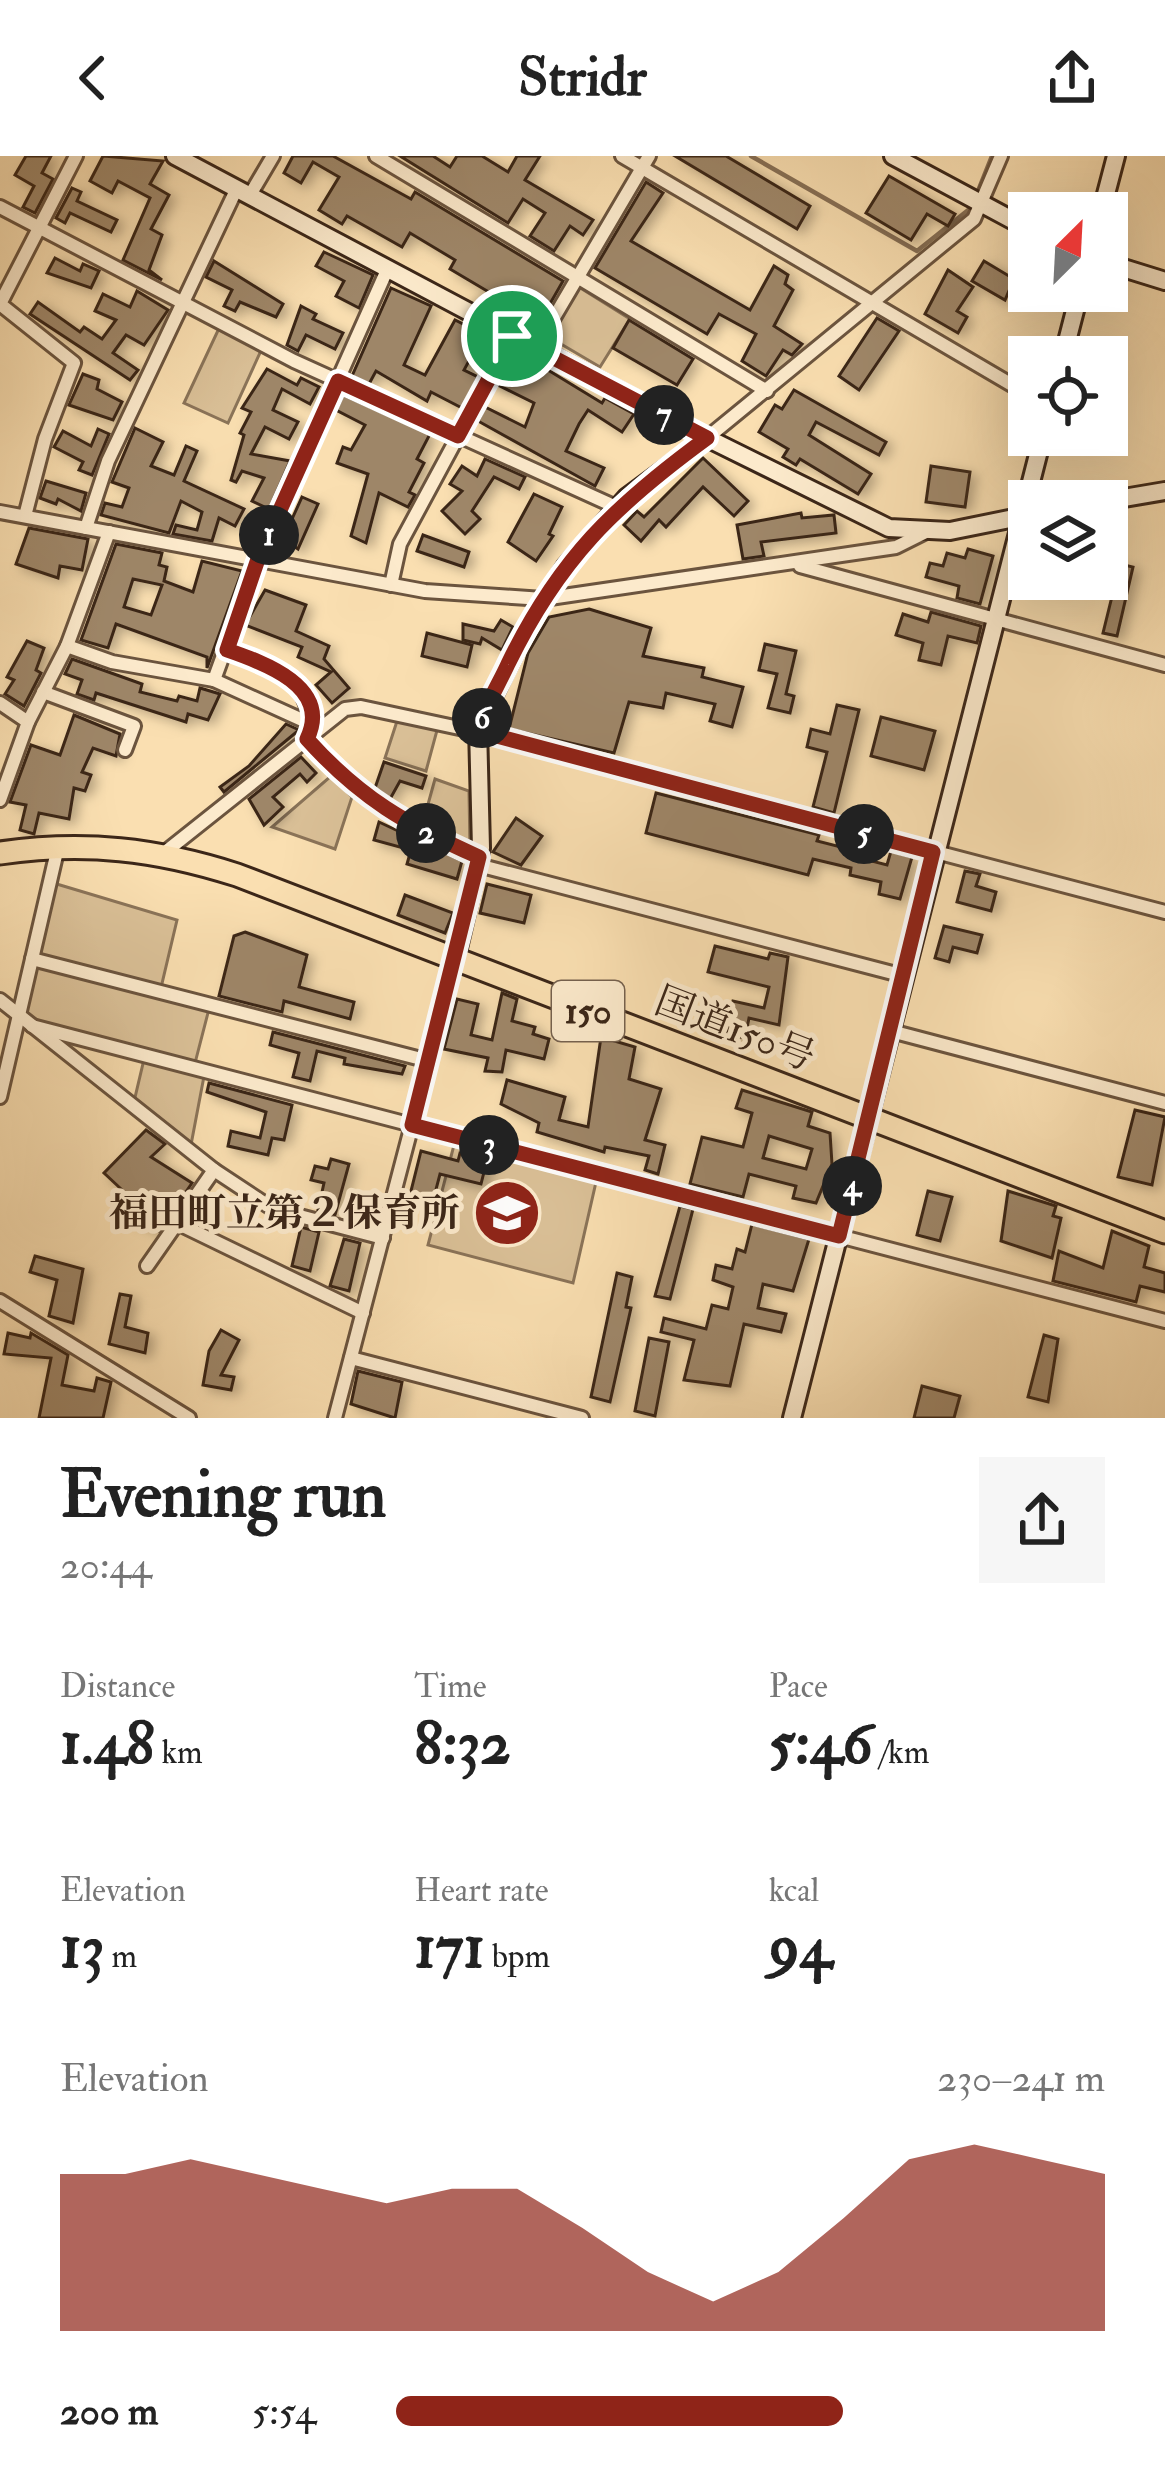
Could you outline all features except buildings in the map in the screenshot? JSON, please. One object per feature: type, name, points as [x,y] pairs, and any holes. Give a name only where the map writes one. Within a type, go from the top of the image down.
[{"type":"highway","name":"国道150号","points":[[0,851],[58,845],[164,853],[237,875],[1165,1232]]},
{"type":"street","points":[[25,516],[45,440],[74,363],[0,304],[76,156]]},
{"type":"street","points":[[175,156],[707,438],[889,528],[925,533]]},
{"type":"street","points":[[86,527],[108,461],[181,302],[243,192],[273,156]]},
{"type":"street","points":[[376,156],[767,391]]},
{"type":"street","points":[[622,156],[645,162],[1008,383]]},
{"type":"street","points":[[893,156],[1008,219]]},
{"type":"street","points":[[335,1418],[478,861],[478,731],[543,599],[616,507],[767,391],[974,219],[1001,156]]},
{"type":"street","points":[[1107,192],[1116,156]]},
{"type":"street","points":[[536,348],[645,162]]},
{"type":"street","points":[[0,207],[338,381],[616,507]]},
{"type":"street","points":[[214,680],[258,559],[387,270]]},
{"type":"street","points":[[1128,270],[1165,281]]},
{"type":"street","points":[[391,584],[400,544],[512,336]]},
{"type":"street","points":[[1128,497],[1165,490]]},
{"type":"street","points":[[0,512],[460,596],[543,599],[896,547],[925,533],[1008,518]]},
{"type":"street","points":[[0,800],[28,722],[68,646],[109,532]]},
{"type":"street","points":[[794,564],[1165,665]]},
{"type":"street","points":[[792,1418],[933,852],[1008,575]]},
{"type":"street","points":[[68,646],[112,662],[214,680],[310,733],[365,798],[478,861],[904,976]]},
{"type":"street","points":[[227,650],[294,680],[304,692],[310,733]]},
{"type":"street","points":[[44,692],[134,726],[125,750]]},
{"type":"street","points":[[0,703],[28,722]]},
{"type":"street","points":[[164,853],[310,733],[346,709],[362,707],[478,731],[1165,912]]},
{"type":"street","points":[[0,1097],[58,845]]},
{"type":"street","points":[[32,959],[429,1061]]},
{"type":"street","points":[[0,1000],[214,1169],[273,1209],[382,1238]]},
{"type":"street","points":[[32,1026],[1165,1321]]},
{"type":"street","points":[[891,1031],[1165,1103]]},
{"type":"street","points":[[147,1267],[214,1169]]},
{"type":"street","points":[[177,1223],[363,1313]]},
{"type":"street","points":[[0,1301],[189,1418]]},
{"type":"street","points":[[351,1358],[582,1418]]},
{"type":"shaded area","points":[[574,284],[630,319],[600,367],[544,334]]},
{"type":"shaded area","points":[[221,324],[264,344],[228,423],[184,403]]},
{"type":"shaded area","points":[[399,715],[439,723],[426,771],[385,758]]},
{"type":"shaded area","points":[[331,776],[352,797],[335,849],[272,827]]},
{"type":"shaded area","points":[[435,779],[469,791],[470,850],[422,826]]},
{"type":"shaded area","points":[[50,882],[177,920],[160,992],[210,1005],[194,1067],[205,1071],[190,1150],[133,1106],[145,1055],[32,1026],[19,1015]]},
{"type":"shaded area","points":[[454,1145],[596,1182],[573,1283],[428,1245]]},
{"type":"waterway","points":[[751,156],[917,251],[972,207]]},
{"type":"waterway","points":[[976,196],[992,156]]},
{"type":"place","name":"福田町立第２保育所","points":[[507,1213]]},
{"type":"route","points":[[512,336],[707,438],[627,497],[566,566],[526,628],[478,731],[933,852],[839,1236],[412,1125],[479,857],[423,832],[350,787],[307,739],[311,736],[308,704],[294,680],[270,664],[227,650],[258,559],[338,381],[458,436],[512,336]]}]
